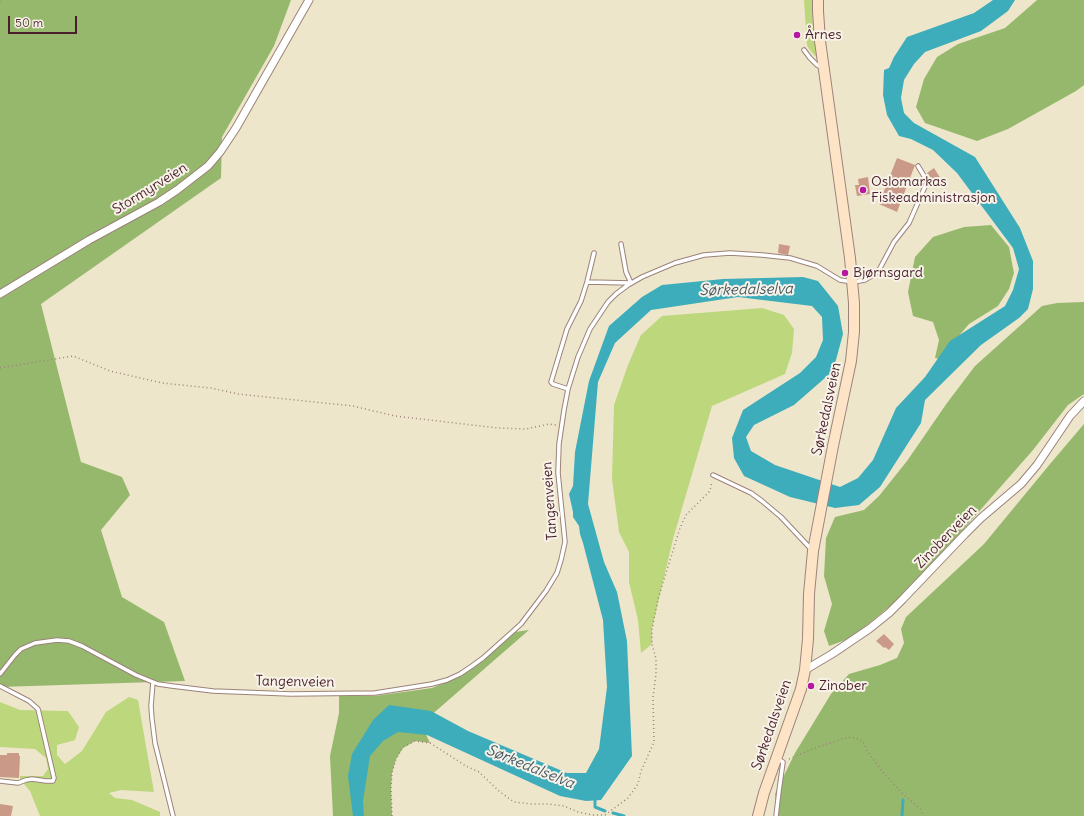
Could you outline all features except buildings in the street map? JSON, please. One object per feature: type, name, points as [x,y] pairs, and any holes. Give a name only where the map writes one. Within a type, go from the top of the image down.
[{"type":"street","name":"Stormyrveien","points":[[0,294],[89,240],[159,202],[208,166],[220,152],[236,128],[309,0]]},
{"type":"street","name":"Sørkedalsveien","points":[[758,816],[764,793],[780,760],[801,689],[805,670],[813,551],[854,343],[855,320],[852,282],[820,41],[818,0]]},
{"type":"street","name":"Zinoberveien","points":[[805,670],[869,629],[889,613],[968,530],[1021,484],[1037,465],[1070,416],[1084,401]]},
{"type":"lane","points":[[804,50],[817,66],[824,69]]},
{"type":"lane","points":[[852,282],[865,280],[879,270],[894,242],[909,223],[927,182],[918,166]]},
{"type":"lane","points":[[587,282],[631,283],[626,272],[621,244]]},
{"type":"lane","points":[[568,389],[551,382],[567,329],[581,302],[594,253]]},
{"type":"lane","name":"Tangenveien","points":[[0,674],[15,655],[22,649],[35,643],[56,640],[69,641],[82,646],[158,684],[213,691],[291,694],[375,693],[432,684],[447,680],[460,674],[483,658],[521,624],[546,591],[557,573],[564,542],[558,473],[559,444],[568,389],[578,357],[590,329],[608,302],[616,294],[631,283],[681,261],[704,255],[730,253],[790,258],[817,266],[840,280],[852,282]]},
{"type":"lane","points":[[713,475],[751,493],[762,501],[781,517],[813,551]]},
{"type":"lane","points":[[153,682],[151,706],[155,744],[173,816]]},
{"type":"lane","points":[[0,686],[29,701],[38,709],[54,778],[53,780],[46,781],[32,779],[18,783],[0,781]]},
{"type":"lane","points":[[776,816],[779,791],[780,760]]},
{"type":"path","points":[[0,368],[73,356],[110,371],[162,383],[211,388],[238,394],[352,406],[395,416],[498,428],[526,429],[550,424],[562,425]]},
{"type":"path","points":[[392,816],[392,773],[396,758],[403,748],[415,741],[430,743],[466,766],[479,772],[500,792],[514,802],[564,806],[578,812],[592,815],[605,815],[628,798],[638,784],[641,771],[654,742],[653,697],[656,659],[652,644],[652,629],[658,599],[680,528],[686,515],[710,491],[713,475]]},
{"type":"path","points":[[780,760],[842,739],[851,737],[863,741],[867,751],[882,771],[901,792],[920,809],[924,816]]},
{"type":"green space","points":[[0,0],[291,0],[274,46],[222,137],[221,178],[41,304],[81,462],[122,477],[130,495],[101,530],[122,597],[164,622],[185,681],[0,687]]},
{"type":"green space","points":[[804,0],[812,0],[813,33],[817,55],[815,56],[807,45]]},
{"type":"green space","points":[[1037,0],[1084,0],[1084,85],[1008,129],[977,141],[925,123],[916,107],[924,79],[937,57],[958,44],[1005,28]]},
{"type":"green space","points":[[991,225],[1009,247],[1014,273],[1009,289],[998,306],[969,324],[957,338],[945,360],[935,358],[939,340],[933,322],[913,316],[908,292],[915,257],[933,237],[964,227]]},
{"type":"green space","points":[[1084,302],[1084,394],[1068,405],[1033,450],[911,589],[851,638],[829,646],[824,631],[832,604],[824,576],[826,538],[835,517],[864,510],[879,496],[907,461],[947,403],[975,366],[1042,306],[1057,303]]},
{"type":"green space","points":[[762,308],[784,315],[794,329],[792,353],[785,374],[712,406],[673,539],[652,629],[652,644],[641,653],[638,620],[629,582],[629,552],[619,532],[612,479],[614,405],[628,365],[641,335],[662,316]]},
{"type":"green space","points":[[1084,424],[1084,816],[778,816],[775,794],[795,753],[831,694],[849,674],[880,665],[897,658],[904,643],[901,629],[906,617],[984,544]]},
{"type":"green space","points":[[529,630],[421,724],[430,743],[415,741],[403,748],[396,759],[392,773],[392,816],[333,816],[330,756],[339,713],[339,696],[375,696],[432,688],[461,676],[515,632]]},
{"type":"green space","points":[[129,697],[138,700],[154,792],[121,790],[109,793],[115,798],[132,800],[160,812],[160,816],[40,816],[30,791],[20,779],[20,776],[43,776],[48,769],[46,758],[35,749],[0,747],[0,702],[20,710],[68,711],[79,727],[75,740],[57,745],[57,755],[65,764],[82,751],[106,712]]},
{"type":"water","name":"Sørkedalselva","points":[[993,0],[1015,0],[1008,11],[981,31],[925,52],[914,64],[904,80],[901,98],[904,113],[914,123],[975,157],[1020,228],[1033,261],[1033,289],[1028,309],[1019,318],[981,345],[925,400],[921,423],[880,487],[859,505],[835,508],[790,497],[744,476],[734,458],[732,438],[743,410],[800,373],[816,357],[823,340],[822,317],[812,306],[738,297],[651,310],[615,343],[598,382],[588,504],[604,562],[617,592],[627,641],[632,756],[601,800],[586,801],[560,796],[427,735],[398,732],[383,741],[370,756],[363,801],[364,816],[353,816],[348,776],[352,754],[373,720],[389,705],[431,711],[468,731],[567,773],[586,773],[599,749],[607,687],[603,620],[579,526],[573,517],[569,494],[573,486],[575,452],[589,381],[609,326],[642,297],[662,285],[723,279],[803,277],[818,281],[838,306],[843,334],[833,371],[794,405],[754,425],[746,437],[751,451],[775,465],[840,487],[858,478],[873,460],[896,408],[925,377],[950,341],[1005,306],[1013,290],[1019,269],[1013,248],[957,173],[933,150],[911,139],[899,136],[887,115],[883,95],[884,70],[889,68],[907,37],[974,13]]},
{"type":"waterway","points":[[595,800],[595,807],[605,811]]},
{"type":"waterway","points":[[902,816],[903,800]]},
{"type":"waterway","points":[[613,813],[624,816]]},
{"type":"place","name":"Årnes","points":[[797,35]]},
{"type":"place","name":"Oslomarkas Fiskeadministrasjon","points":[[863,190]]},
{"type":"place","name":"Bjørnsgard","points":[[845,273]]},
{"type":"place","name":"Zinober","points":[[811,686]]}]
